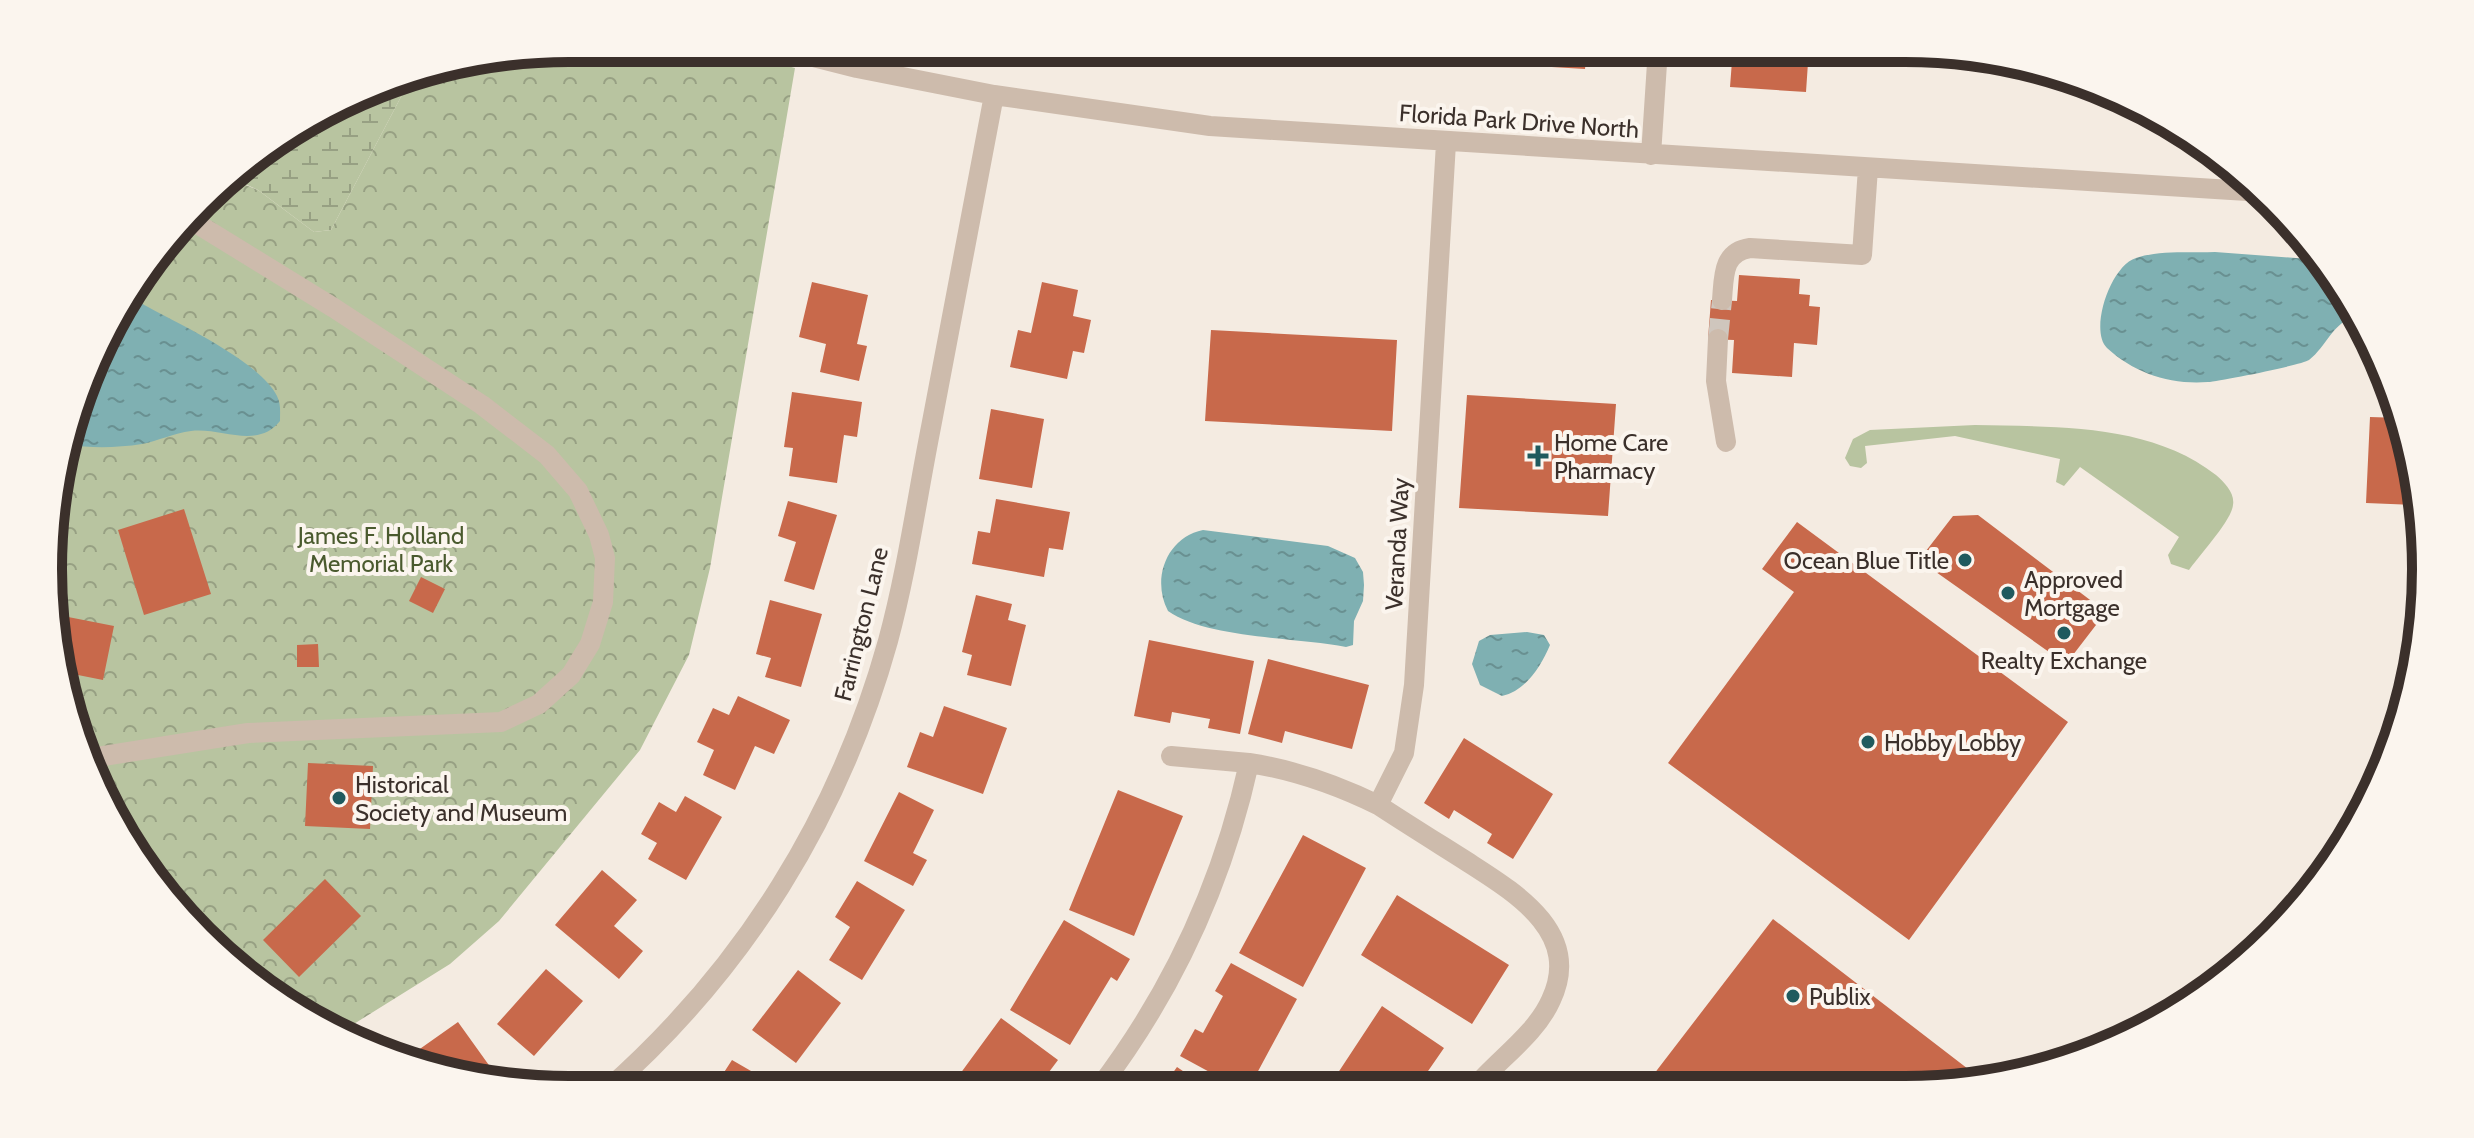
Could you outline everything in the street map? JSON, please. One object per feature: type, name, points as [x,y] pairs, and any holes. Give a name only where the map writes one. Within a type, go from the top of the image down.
[{"type":"street","name":"Florida Park Drive North","points":[[833,62],[994,95],[1210,126],[2242,191]]},
{"type":"street","points":[[1651,155],[1657,62]]},
{"type":"street","name":"Farrington Lane","points":[[622,1076],[665,1036],[728,964],[763,915],[817,827],[854,746],[873,693],[900,589],[994,95]]},
{"type":"street","name":"Veranda Way","points":[[1378,805],[1404,753],[1412,713],[1446,143]]},
{"type":"street","points":[[1722,300],[1727,262],[1738,250],[1862,255],[1868,168]]},
{"type":"street","points":[[99,757],[248,733],[501,722],[539,704],[571,675],[590,644],[603,602],[605,558],[599,535],[578,491],[547,455],[469,397],[198,224]]},
{"type":"street","points":[[1718,339],[1716,381],[1726,442]]},
{"type":"street","points":[[1171,756],[1287,769],[1335,784],[1378,805],[1517,894],[1548,925],[1560,964],[1551,1001],[1534,1025],[1485,1076]]},
{"type":"street","points":[[1107,1076],[1149,1015],[1210,895],[1249,763]]},
{"type":"green space","name":"James F. Holland Memorial Park","points":[[773,62],[795,68],[710,568],[689,655],[640,750],[499,921],[450,964],[350,1026],[287,991],[235,950],[210,928],[147,851],[114,793],[79,700],[66,635],[62,569],[66,503],[89,406],[130,315],[167,260],[210,210],[241,183],[258,190],[314,232],[331,230],[406,89],[470,72],[536,63]]},
{"type":"green space","points":[[405,89],[331,230],[314,232],[258,190],[241,183],[287,147],[345,114]]},
{"type":"green space","points":[[1975,425],[2101,431],[2162,446],[2190,458],[2216,475],[2229,488],[2233,505],[2231,512],[2189,570],[2171,564],[2168,555],[2179,537],[2080,467],[2064,486],[2056,482],[2060,459],[1955,436],[1865,446],[1867,463],[1861,468],[1850,466],[1845,458],[1853,439],[1870,430]]},
{"type":"water","points":[[2175,252],[2306,259],[2346,320],[2309,360],[2303,362],[2208,382],[2153,376],[2107,348],[2102,340],[2101,314],[2111,286],[2127,263],[2136,258]]},
{"type":"water","points":[[138,302],[251,367],[267,382],[280,405],[280,421],[261,434],[250,436],[191,431],[148,443],[77,446],[89,406],[114,345]]},
{"type":"water","points":[[1203,530],[1328,546],[1355,558],[1363,572],[1364,585],[1363,601],[1354,621],[1353,645],[1346,647],[1229,632],[1185,620],[1168,611],[1161,586],[1166,561],[1180,541]]},
{"type":"water","points":[[1527,632],[1544,635],[1550,645],[1532,676],[1518,689],[1502,696],[1480,685],[1472,664],[1479,641],[1490,635]]},
{"type":"building","points":[[1535,62],[1586,62],[1585,69],[1535,66]]},
{"type":"building","points":[[1732,62],[1808,62],[1806,92],[1730,87]]},
{"type":"building","points":[[1739,275],[1800,279],[1799,294],[1810,295],[1809,306],[1820,307],[1817,345],[1794,343],[1792,377],[1732,373],[1734,340],[1708,339],[1711,300],[1737,301]]},
{"type":"building","points":[[812,282],[868,295],[857,344],[867,346],[859,381],[820,372],[826,344],[799,337]]},
{"type":"building","points":[[1042,282],[1078,290],[1073,316],[1091,320],[1084,353],[1073,351],[1067,379],[1010,367],[1018,330],[1031,333]]},
{"type":"building","points":[[1211,330],[1397,340],[1392,431],[1205,421]]},
{"type":"building","points":[[792,392],[862,402],[857,437],[844,435],[837,483],[789,476],[793,448],[784,447]]},
{"type":"building","name":"Home Care Pharmacy","points":[[1467,395],[1616,404],[1608,516],[1459,508]]},
{"type":"building","points":[[991,409],[1044,419],[1032,488],[979,479]]},
{"type":"building","points":[[2370,417],[2389,418],[2408,505],[2366,503]]},
{"type":"building","points":[[996,499],[1070,512],[1063,550],[1049,548],[1044,577],[972,564],[978,531],[990,533]]},
{"type":"building","points":[[788,501],[837,515],[814,590],[784,581],[796,542],[778,536]]},
{"type":"building","points":[[184,509],[211,594],[144,615],[118,530]]},
{"type":"building","name":"Approved Mortgage","points":[[1978,515],[2106,612],[2066,664],[1919,560],[1953,516]]},
{"type":"building","name":"Hobby Lobby","points":[[1797,522],[2068,722],[1909,940],[1668,763],[1794,592],[1762,569]]},
{"type":"building","points":[[421,577],[445,589],[433,613],[409,601]]},
{"type":"building","points":[[976,595],[1012,604],[1008,620],[1026,625],[1011,686],[967,675],[972,655],[962,652]]},
{"type":"building","points":[[770,600],[822,614],[801,687],[765,677],[771,658],[756,654]]},
{"type":"building","points":[[64,616],[114,626],[103,680],[73,674]]},
{"type":"building","points":[[1149,640],[1254,661],[1240,734],[1208,728],[1210,719],[1172,712],[1170,723],[1134,716]]},
{"type":"building","points":[[318,644],[319,667],[297,667],[297,645]]},
{"type":"building","points":[[1268,659],[1369,685],[1352,749],[1285,731],[1282,743],[1248,734]]},
{"type":"building","points":[[738,696],[790,720],[774,754],[755,746],[735,790],[703,775],[714,750],[697,742],[713,708],[729,715]]},
{"type":"building","points":[[944,706],[1007,728],[983,794],[907,767],[920,732],[933,737]]},
{"type":"building","points":[[1464,738],[1553,794],[1513,859],[1487,843],[1492,834],[1454,810],[1449,819],[1424,803]]},
{"type":"building","name":"Historical Society and Museum","points":[[308,763],[373,766],[370,829],[305,826]]},
{"type":"building","points":[[1118,790],[1183,816],[1134,936],[1069,910]]},
{"type":"building","points":[[899,792],[934,810],[913,853],[927,860],[913,886],[864,861]]},
{"type":"building","points":[[685,796],[722,817],[686,880],[648,859],[657,843],[641,834],[659,802],[676,812]]},
{"type":"building","points":[[1303,835],[1366,868],[1303,987],[1239,953]]},
{"type":"building","points":[[602,870],[637,900],[614,926],[643,951],[619,979],[555,925]]},
{"type":"building","points":[[325,879],[361,916],[299,977],[263,940]]},
{"type":"building","points":[[857,881],[905,910],[862,980],[829,960],[850,927],[835,917]]},
{"type":"building","points":[[1397,895],[1509,965],[1472,1024],[1361,955]]},
{"type":"building","name":"Publix","points":[[1773,919],[1972,1072],[1905,1076],[1652,1076]]},
{"type":"building","points":[[1064,920],[1130,959],[1117,981],[1111,977],[1070,1045],[1010,1010]]},
{"type":"building","points":[[1231,963],[1297,999],[1255,1076],[1217,1076],[1180,1056],[1195,1029],[1203,1033],[1223,996],[1215,991]]},
{"type":"building","points":[[546,969],[583,1001],[534,1056],[497,1024]]},
{"type":"building","points":[[798,970],[841,1003],[796,1063],[752,1030]]},
{"type":"building","points":[[1382,1006],[1444,1048],[1425,1076],[1336,1076]]},
{"type":"building","points":[[1001,1018],[1058,1060],[1046,1076],[959,1076]]},
{"type":"building","points":[[458,1022],[492,1070],[438,1059],[416,1052]]},
{"type":"building","points":[[732,1060],[760,1076],[722,1076]]},
{"type":"building","points":[[1177,1067],[1190,1076],[1171,1076]]},
{"type":"tunnel","points":[[1718,339],[1722,300]]},
{"type":"place","name":"Home Care Pharmacy","points":[[1538,456]]},
{"type":"place","name":"Ocean Blue Title","points":[[1965,560]]},
{"type":"place","name":"Approved Mortgage","points":[[2008,593]]},
{"type":"place","name":"Realty Exchange","points":[[2064,633]]},
{"type":"place","name":"Hobby Lobby","points":[[1868,742]]},
{"type":"place","name":"Historical Society and Museum","points":[[339,798]]},
{"type":"place","name":"Publix","points":[[1793,996]]}]
